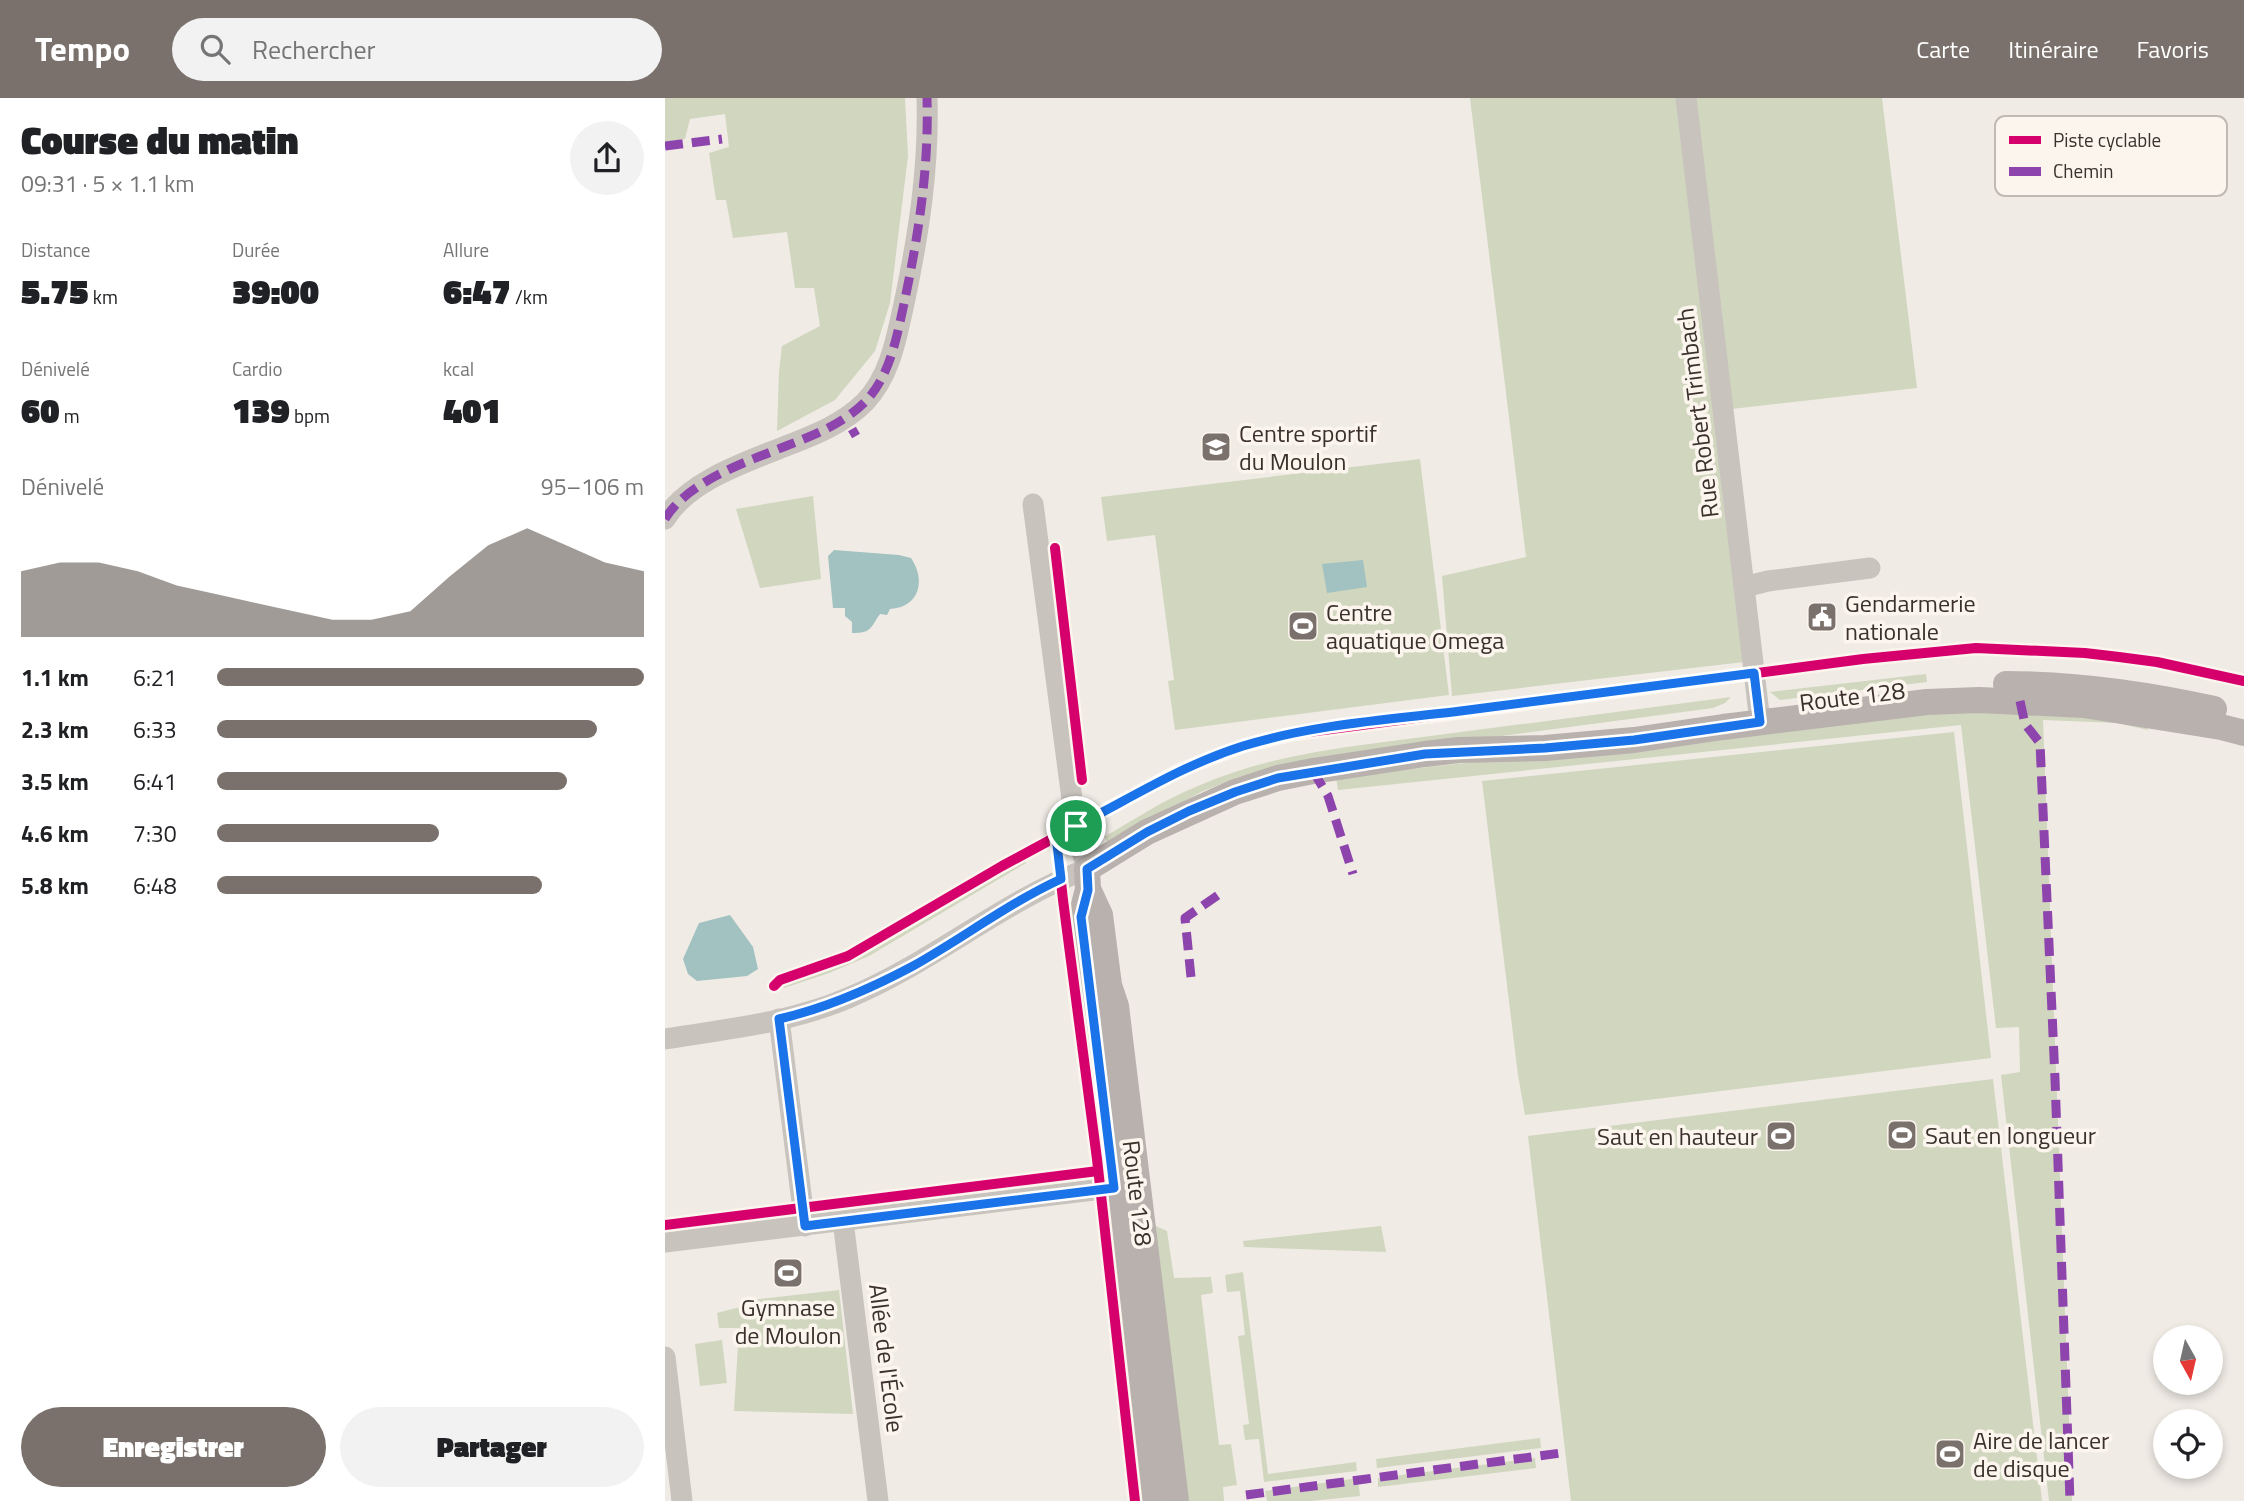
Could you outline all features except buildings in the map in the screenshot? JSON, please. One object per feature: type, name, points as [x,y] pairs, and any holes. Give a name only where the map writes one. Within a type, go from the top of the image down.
[{"type":"main road","name":"Route 128","points":[[1176,1501],[1081,917],[1088,879],[1147,832],[1235,792],[1278,778],[1313,771],[1459,750],[1545,748],[1583,744],[1934,686],[2036,684],[2110,690],[2171,700],[2244,717]]},
{"type":"main road","name":"Route 128","points":[[1759,715],[1935,701],[2021,701],[2084,705],[2244,733]]},
{"type":"main road","name":"Route 128","points":[[1125,1187],[1153,1501]]},
{"type":"street","points":[[665,519],[678,500],[721,474],[844,420],[866,401],[882,377],[894,349],[922,209],[928,139],[927,98]]},
{"type":"street","name":"Rue Robert Trimbach","points":[[1686,98],[1759,715]]},
{"type":"street","points":[[665,1039],[779,1019],[814,1010],[865,990],[914,965],[1041,889],[1088,879],[1074,814],[1033,504]]},
{"type":"street","points":[[1744,587],[1768,581],[1870,568]]},
{"type":"street","points":[[779,1019],[805,1226]]},
{"type":"street","points":[[665,1242],[1125,1187]]},
{"type":"street","name":"Allée de l'École","points":[[843,1221],[878,1501]]},
{"type":"street","points":[[665,1357],[682,1501]]},
{"type":"green space","points":[[665,98],[905,98],[908,156],[890,303],[875,351],[835,400],[777,431],[782,346],[820,326],[814,288],[795,288],[787,232],[733,238],[726,200],[716,200],[709,153],[729,147],[725,114],[690,119],[685,139],[665,142]]},
{"type":"green space","points":[[1470,98],[1882,98],[1917,388],[1714,411],[1744,662],[1452,696],[1442,576],[1526,557]]},
{"type":"green space","name":"Centre aquatique Omega","points":[[1420,459],[1449,695],[1175,730],[1168,681],[1174,680],[1155,535],[1107,541],[1101,497]]},
{"type":"green space","points":[[813,496],[821,579],[760,588],[736,509]]},
{"type":"green space","points":[[1926,674],[1927,682],[1780,700],[1770,692]]},
{"type":"green space","points":[[1731,697],[1713,708],[1441,744],[1239,777],[1201,792],[1108,843],[1104,837],[1186,791],[1240,770],[1282,759],[1369,744]]},
{"type":"green space","points":[[1945,711],[2145,720],[2148,730],[2117,723],[2043,720],[2072,1501],[2049,1501],[2001,1075],[2020,1072],[2019,1027],[1996,1028],[1961,725],[1338,790],[1336,777]]},
{"type":"green space","points":[[1954,732],[1991,1058],[1525,1115],[1482,781]]},
{"type":"green space","points":[[1023,857],[1026,863],[869,956],[784,988],[782,981],[876,943]]},
{"type":"green space","points":[[1993,1079],[2042,1501],[1571,1501],[1528,1136]]},
{"type":"green space","points":[[1147,1222],[1167,1231],[1174,1278],[1211,1277],[1213,1293],[1201,1295],[1219,1445],[1231,1444],[1237,1485],[1223,1487],[1224,1501],[1181,1501]]},
{"type":"green space","points":[[1381,1226],[1386,1252],[1244,1247],[1243,1241]]},
{"type":"green space","points":[[1243,1272],[1268,1474],[1356,1462],[1357,1471],[1264,1482],[1259,1439],[1245,1440],[1243,1425],[1249,1424],[1238,1336],[1245,1335],[1240,1291],[1227,1292],[1225,1275]]},
{"type":"green space","points":[[839,1290],[853,1414],[734,1411],[739,1328],[719,1328],[717,1313],[744,1306],[743,1301]]},
{"type":"green space","points":[[722,1340],[727,1383],[700,1386],[695,1344]]},
{"type":"green space","points":[[1540,1438],[1541,1448],[1377,1468],[1376,1459]]},
{"type":"green space","points":[[1535,1458],[1536,1468],[1378,1487],[1378,1478]]},
{"type":"green space","points":[[1358,1478],[1360,1496],[1311,1501],[1267,1501],[1265,1491]]},
{"type":"water","points":[[834,550],[911,558],[916,566],[919,583],[914,598],[900,607],[890,609],[887,615],[880,614],[867,631],[852,633],[852,622],[845,616],[845,608],[833,608],[828,556]]},
{"type":"water","points":[[1363,560],[1367,587],[1327,593],[1322,564]]},
{"type":"water","points":[[730,915],[753,947],[758,969],[747,976],[697,981],[688,974],[683,959],[699,923]]},
{"type":"marked path","points":[[665,519],[688,494],[719,474],[807,438],[847,417],[865,402],[881,380],[896,340],[915,249],[925,174],[927,98]]},
{"type":"marked path","points":[[665,146],[722,139]]},
{"type":"marked path","points":[[852,429],[856,436]]},
{"type":"marked path","points":[[2020,701],[2025,724],[2040,743],[2070,1501]]},
{"type":"marked path","points":[[1313,771],[1328,796],[1353,874]]},
{"type":"marked path","points":[[1191,977],[1185,918],[1224,891]]},
{"type":"marked path","points":[[779,1019],[805,1226]]},
{"type":"marked path","points":[[1246,1495],[1561,1453]]},
{"type":"cycle path","points":[[1055,548],[1082,780]]},
{"type":"cycle path","points":[[774,986],[780,980],[848,956],[1002,866],[1178,771],[1243,746],[1293,734],[1863,659],[1976,648],[2119,657],[2157,662],[2244,681]]},
{"type":"cycle path","points":[[1056,836],[1097,1159],[1135,1501]]},
{"type":"cycle path","points":[[665,1225],[1098,1171]]},
{"type":"place","name":"Centre sportif du Moulon","points":[[1216,447]]},
{"type":"place","name":"Gendarmerie nationale","points":[[1822,617]]},
{"type":"place","name":"Centre aquatique Omega","points":[[1303,626]]},
{"type":"place","name":"Saut en longueur","points":[[1902,1135]]},
{"type":"place","name":"Saut en hauteur","points":[[1781,1136]]},
{"type":"place","name":"Gymnase de Moulon","points":[[788,1273]]},
{"type":"place","name":"Aire de lancer de disque","points":[[1950,1454]]},
{"type":"route","points":[[1754,673],[1760,722],[1634,740],[1545,748],[1459,750],[1313,771],[1278,778],[1235,792],[1147,832],[1087,869],[1088,890],[1081,917],[1114,1188],[805,1226],[779,1019],[814,1010],[865,990],[914,965],[1061,879],[1056,836],[1076,826],[1178,771],[1243,746],[1270,739],[1390,719],[1754,673]]}]
